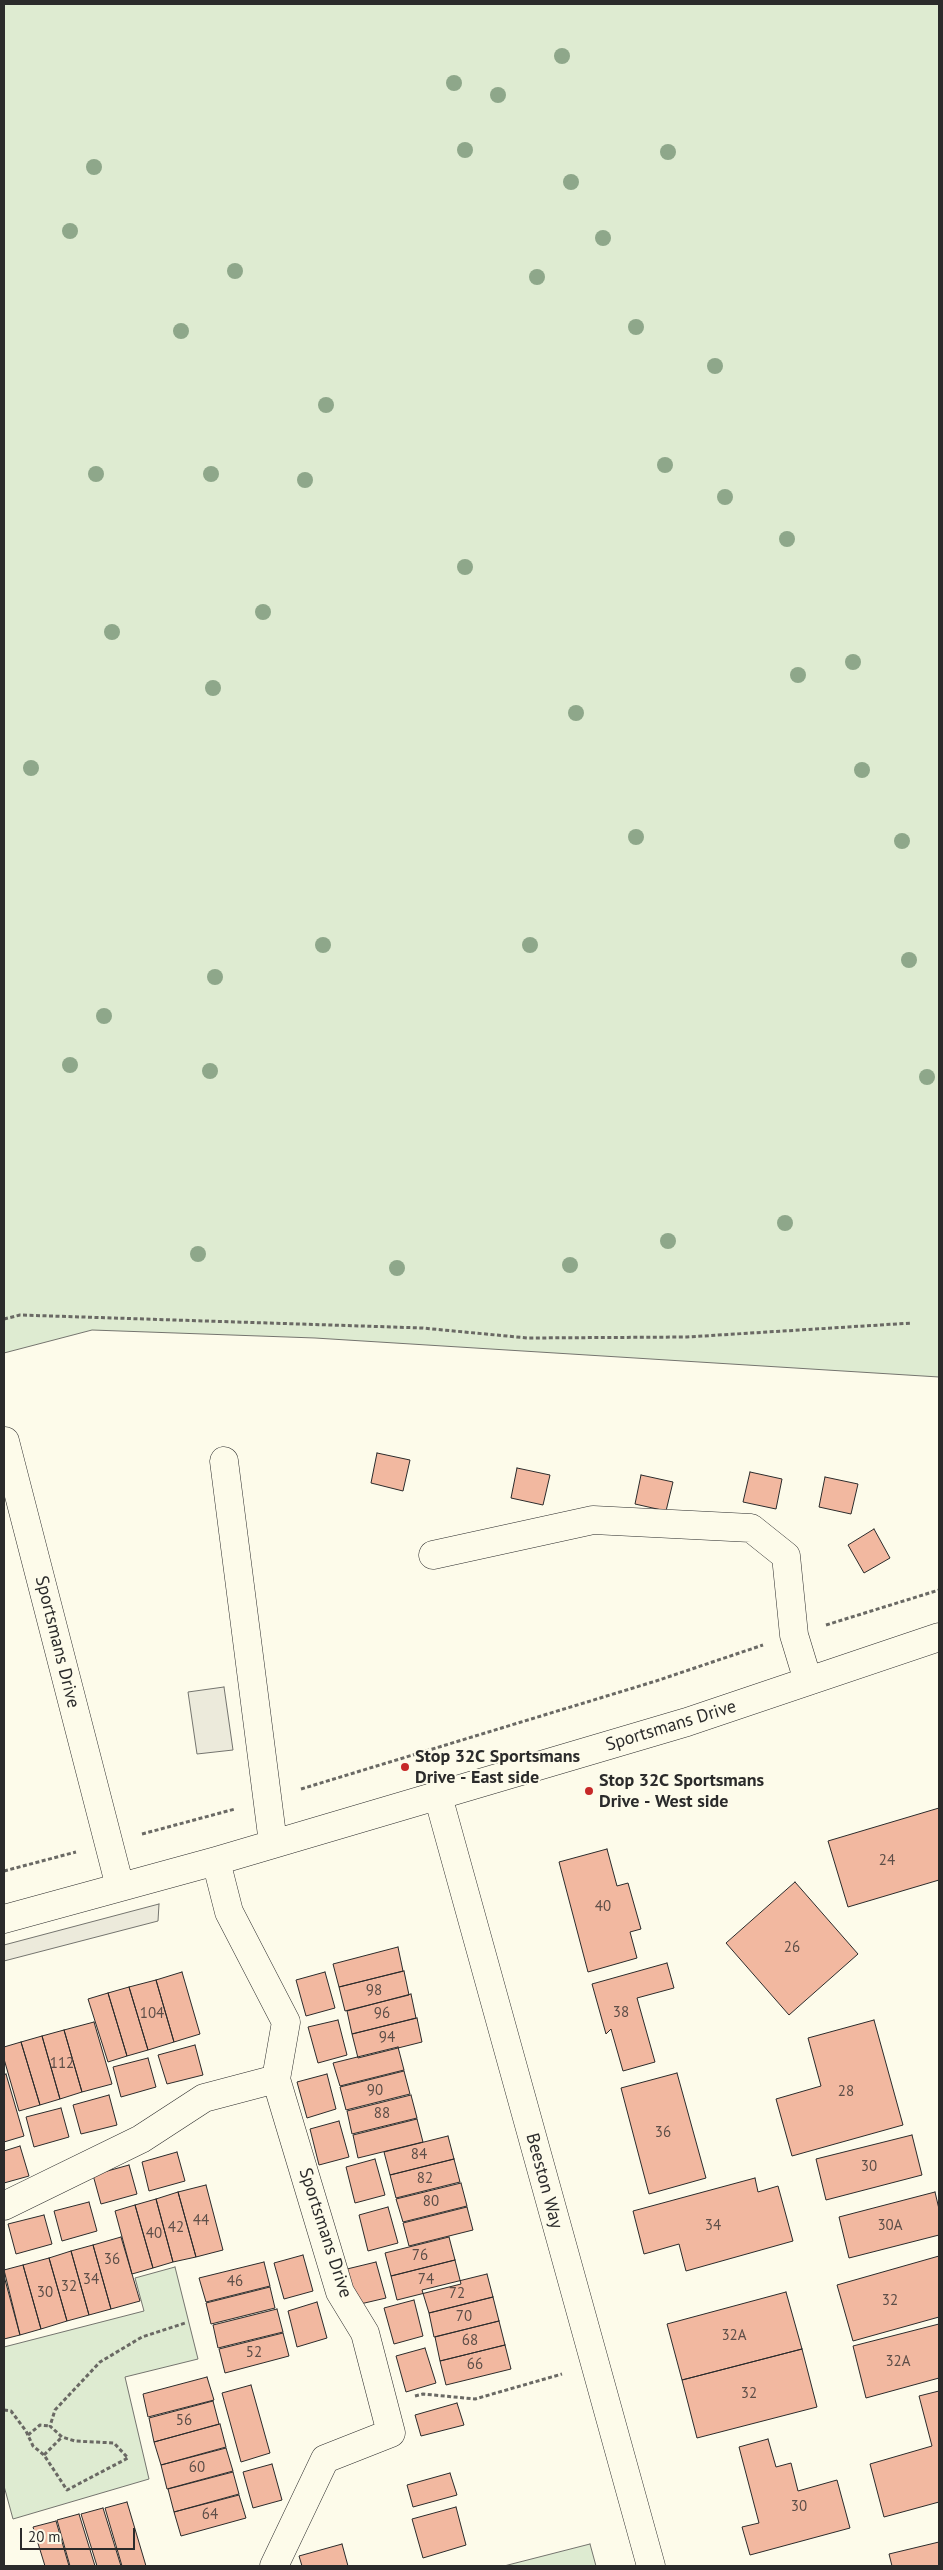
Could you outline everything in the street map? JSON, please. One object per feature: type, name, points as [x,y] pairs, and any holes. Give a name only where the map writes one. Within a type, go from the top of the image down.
[{"type":"street","name":"Sportsmans Drive","points":[[5,1441],[120,1887]]},
{"type":"street","points":[[224,1461],[273,1843]]},
{"type":"street","points":[[433,1555],[593,1520],[751,1528],[786,1556],[794,1635],[808,1681]]},
{"type":"street","name":"Sportsmans Drive","points":[[4,1919],[216,1861],[687,1722],[939,1637]]},
{"type":"street","name":"Beeston Way","points":[[438,1796],[651,2566]]},
{"type":"street","name":"Sportsmans Drive","points":[[216,1861],[229,1912],[286,2022],[276,2079],[340,2292],[365,2333],[391,2434],[325,2458],[274,2566]]},
{"type":"street","points":[[4,2206],[141,2139],[204,2098],[276,2079]]},
{"type":"path","points":[[4,1319],[20,1315],[423,1328],[527,1338],[687,1337],[912,1323]]},
{"type":"path","points":[[4,1871],[110,1844],[268,1799],[416,1752],[656,1681],[794,1635],[939,1590]]},
{"type":"path","points":[[50,2426],[55,2410],[100,2362],[142,2337],[184,2323]]},
{"type":"path","points":[[383,2402],[422,2394],[475,2399],[570,2372]]},
{"type":"path","points":[[4,2410],[10,2411],[28,2435],[33,2446],[44,2455],[68,2490],[128,2458],[114,2443],[75,2441],[62,2437],[50,2426],[40,2425],[28,2435]]},
{"type":"path","points":[[44,2455],[62,2437]]},
{"type":"green space","points":[[4,4],[939,4],[939,1377],[315,1338],[92,1330],[4,1353]]},
{"type":"green space","points":[[175,2267],[198,2359],[125,2377],[149,2479],[13,2519],[4,2486],[4,2347],[144,2311],[135,2278]]},
{"type":"green space","points":[[590,2544],[596,2566],[504,2566]]},
{"type":"shaded area","points":[[224,1687],[233,1750],[197,1754],[188,1692]]},
{"type":"shaded area","points":[[159,1904],[158,1921],[4,1961],[4,1945]]},
{"type":"building","points":[[377,1453],[410,1460],[403,1491],[371,1483]]},
{"type":"building","points":[[517,1468],[550,1475],[543,1505],[511,1498]]},
{"type":"building","points":[[750,1472],[782,1479],[776,1509],[743,1502]]},
{"type":"building","points":[[641,1475],[673,1482],[666,1511],[635,1504]]},
{"type":"building","points":[[825,1477],[858,1484],[851,1514],[819,1507]]},
{"type":"building","points":[[874,1529],[890,1558],[864,1573],[848,1545]]},
{"type":"building","points":[[939,1808],[939,1880],[848,1907],[828,1841]]},
{"type":"building","points":[[607,1849],[617,1886],[628,1883],[641,1929],[630,1932],[637,1958],[588,1972],[559,1862]]},
{"type":"building","points":[[795,1882],[858,1954],[789,2015],[726,1943]]},
{"type":"building","points":[[398,1947],[403,1971],[339,1987],[333,1964]]},
{"type":"building","points":[[667,1963],[674,1988],[637,1998],[655,2062],[623,2071],[611,2029],[606,2034],[592,1984]]},
{"type":"building","points":[[404,1971],[409,1995],[345,2011],[339,1987]]},
{"type":"building","points":[[182,1972],[200,2034],[174,2042],[156,1980]]},
{"type":"building","points":[[325,1972],[335,2008],[306,2016],[296,1980]]},
{"type":"building","points":[[156,1980],[174,2042],[148,2050],[129,1987]]},
{"type":"building","points":[[129,1987],[148,2050],[127,2056],[108,1993]]},
{"type":"building","points":[[108,1993],[127,2056],[108,2062],[88,1999]]},
{"type":"building","points":[[411,1994],[416,2018],[352,2034],[347,2011]]},
{"type":"building","points":[[417,2018],[422,2042],[358,2058],[352,2034]]},
{"type":"building","points":[[338,2020],[347,2055],[318,2063],[308,2027]]},
{"type":"building","points":[[874,2020],[903,2125],[792,2156],[776,2099],[821,2086],[808,2038]]},
{"type":"building","points":[[94,2022],[112,2084],[82,2092],[64,2030]]},
{"type":"building","points":[[64,2030],[82,2092],[60,2099],[42,2036]]},
{"type":"building","points":[[42,2036],[60,2099],[40,2105],[21,2042]]},
{"type":"building","points":[[21,2042],[40,2105],[19,2111],[4,2059],[4,2047]]},
{"type":"building","points":[[195,2045],[203,2075],[167,2084],[158,2055]]},
{"type":"building","points":[[398,2047],[404,2070],[340,2086],[333,2063]]},
{"type":"building","points":[[148,2058],[156,2087],[121,2097],[113,2067]]},
{"type":"building","points":[[404,2071],[410,2094],[346,2110],[340,2087]]},
{"type":"building","points":[[677,2073],[706,2178],[649,2194],[621,2088]]},
{"type":"building","points":[[6,2074],[24,2136],[4,2142],[4,2075]]},
{"type":"building","points":[[327,2074],[336,2109],[307,2118],[297,2082]]},
{"type":"building","points":[[109,2095],[117,2125],[81,2134],[73,2105]]},
{"type":"building","points":[[411,2095],[417,2118],[352,2134],[347,2111]]},
{"type":"building","points":[[61,2108],[69,2137],[34,2147],[26,2117]]},
{"type":"building","points":[[417,2119],[423,2142],[358,2158],[353,2135]]},
{"type":"building","points":[[339,2121],[349,2157],[319,2165],[310,2129]]},
{"type":"building","points":[[912,2135],[922,2175],[826,2200],[816,2159]]},
{"type":"building","points":[[448,2136],[454,2159],[390,2175],[384,2152]]},
{"type":"building","points":[[20,2146],[29,2176],[4,2183],[4,2151]]},
{"type":"building","points":[[177,2152],[185,2181],[149,2191],[142,2162]]},
{"type":"building","points":[[375,2159],[385,2195],[355,2203],[346,2167]]},
{"type":"building","points":[[454,2159],[460,2182],[396,2198],[390,2175]]},
{"type":"building","points":[[129,2165],[137,2194],[101,2204],[93,2175]]},
{"type":"building","points":[[755,2178],[758,2192],[778,2186],[793,2241],[686,2271],[679,2244],[644,2254],[633,2211]]},
{"type":"building","points":[[461,2183],[467,2206],[403,2222],[396,2199]]},
{"type":"building","points":[[206,2185],[223,2250],[196,2257],[178,2192]]},
{"type":"building","points":[[178,2192],[196,2257],[173,2262],[156,2199]]},
{"type":"building","points":[[935,2192],[939,2209],[939,2235],[849,2258],[839,2217]]},
{"type":"building","points":[[156,2199],[173,2262],[153,2268],[135,2205]]},
{"type":"building","points":[[89,2202],[97,2231],[62,2241],[54,2211]]},
{"type":"building","points":[[135,2205],[153,2268],[132,2274],[115,2211]]},
{"type":"building","points":[[388,2207],[398,2243],[368,2251],[359,2215]]},
{"type":"building","points":[[467,2207],[473,2230],[409,2246],[403,2223]]},
{"type":"building","points":[[44,2215],[52,2244],[16,2254],[8,2224]]},
{"type":"building","points":[[121,2237],[140,2301],[111,2309],[93,2245]]},
{"type":"building","points":[[449,2237],[455,2260],[391,2276],[385,2253]]},
{"type":"building","points":[[93,2245],[111,2309],[89,2315],[71,2251]]},
{"type":"building","points":[[71,2251],[89,2315],[67,2321],[49,2258]]},
{"type":"building","points":[[303,2255],[313,2291],[284,2299],[274,2263]]},
{"type":"building","points":[[939,2256],[939,2317],[853,2341],[837,2285]]},
{"type":"building","points":[[49,2258],[67,2321],[41,2329],[23,2265]]},
{"type":"building","points":[[455,2260],[461,2284],[397,2300],[391,2276]]},
{"type":"building","points":[[264,2262],[270,2286],[206,2302],[199,2278]]},
{"type":"building","points":[[376,2262],[386,2298],[356,2305],[347,2269]]},
{"type":"building","points":[[23,2265],[41,2329],[20,2335],[4,2270]]},
{"type":"building","points":[[487,2274],[493,2297],[429,2313],[422,2290]]},
{"type":"building","points":[[4,2276],[20,2335],[4,2339]]},
{"type":"building","points":[[270,2287],[275,2308],[211,2324],[206,2303]]},
{"type":"building","points":[[786,2292],[802,2349],[682,2380],[667,2324]]},
{"type":"building","points":[[493,2297],[499,2321],[434,2337],[429,2313]]},
{"type":"building","points":[[414,2300],[423,2336],[394,2344],[384,2308]]},
{"type":"building","points":[[317,2302],[327,2338],[297,2347],[288,2311]]},
{"type":"building","points":[[277,2309],[283,2332],[218,2348],[213,2325]]},
{"type":"building","points":[[499,2321],[505,2345],[440,2361],[435,2337]]},
{"type":"building","points":[[939,2324],[939,2378],[866,2398],[853,2346]]},
{"type":"building","points":[[283,2333],[289,2356],[225,2373],[219,2349]]},
{"type":"building","points":[[505,2345],[511,2369],[446,2385],[440,2361]]},
{"type":"building","points":[[425,2348],[436,2383],[406,2392],[396,2356]]},
{"type":"building","points":[[802,2349],[817,2407],[697,2438],[682,2380]]},
{"type":"building","points":[[207,2377],[214,2400],[148,2417],[143,2394]]},
{"type":"building","points":[[251,2385],[270,2453],[241,2462],[222,2393]]},
{"type":"building","points":[[939,2391],[939,2502],[884,2517],[870,2464],[932,2446],[919,2396]]},
{"type":"building","points":[[213,2401],[219,2424],[154,2442],[149,2418]]},
{"type":"building","points":[[457,2403],[464,2425],[421,2436],[415,2415]]},
{"type":"building","points":[[220,2424],[226,2447],[161,2465],[154,2442]]},
{"type":"building","points":[[768,2439],[776,2467],[791,2463],[798,2491],[837,2480],[850,2528],[750,2555],[742,2527],[759,2523],[739,2447]]},
{"type":"building","points":[[226,2448],[233,2471],[167,2489],[161,2465]]},
{"type":"building","points":[[272,2464],[282,2500],[253,2508],[243,2472]]},
{"type":"building","points":[[233,2472],[239,2494],[174,2512],[168,2489]]},
{"type":"building","points":[[450,2473],[457,2495],[413,2507],[407,2485]]},
{"type":"building","points":[[239,2495],[246,2518],[181,2536],[174,2512]]},
{"type":"building","points":[[127,2502],[146,2566],[122,2566],[105,2508]]},
{"type":"building","points":[[456,2507],[466,2545],[423,2558],[412,2519]]},
{"type":"building","points":[[103,2508],[121,2566],[97,2566],[81,2514]]},
{"type":"building","points":[[79,2514],[95,2566],[70,2566],[57,2520]]},
{"type":"building","points":[[56,2521],[69,2566],[45,2566],[33,2527]]},
{"type":"building","points":[[939,2542],[939,2566],[892,2566],[889,2554]]},
{"type":"building","points":[[342,2544],[348,2566],[302,2566],[299,2556]]},
{"type":"place","name":"Stop 32C Sportsmans Drive - East side","points":[[405,1767]]},
{"type":"place","name":"Stop 32C Sportsmans Drive - West side","points":[[589,1791]]}]
